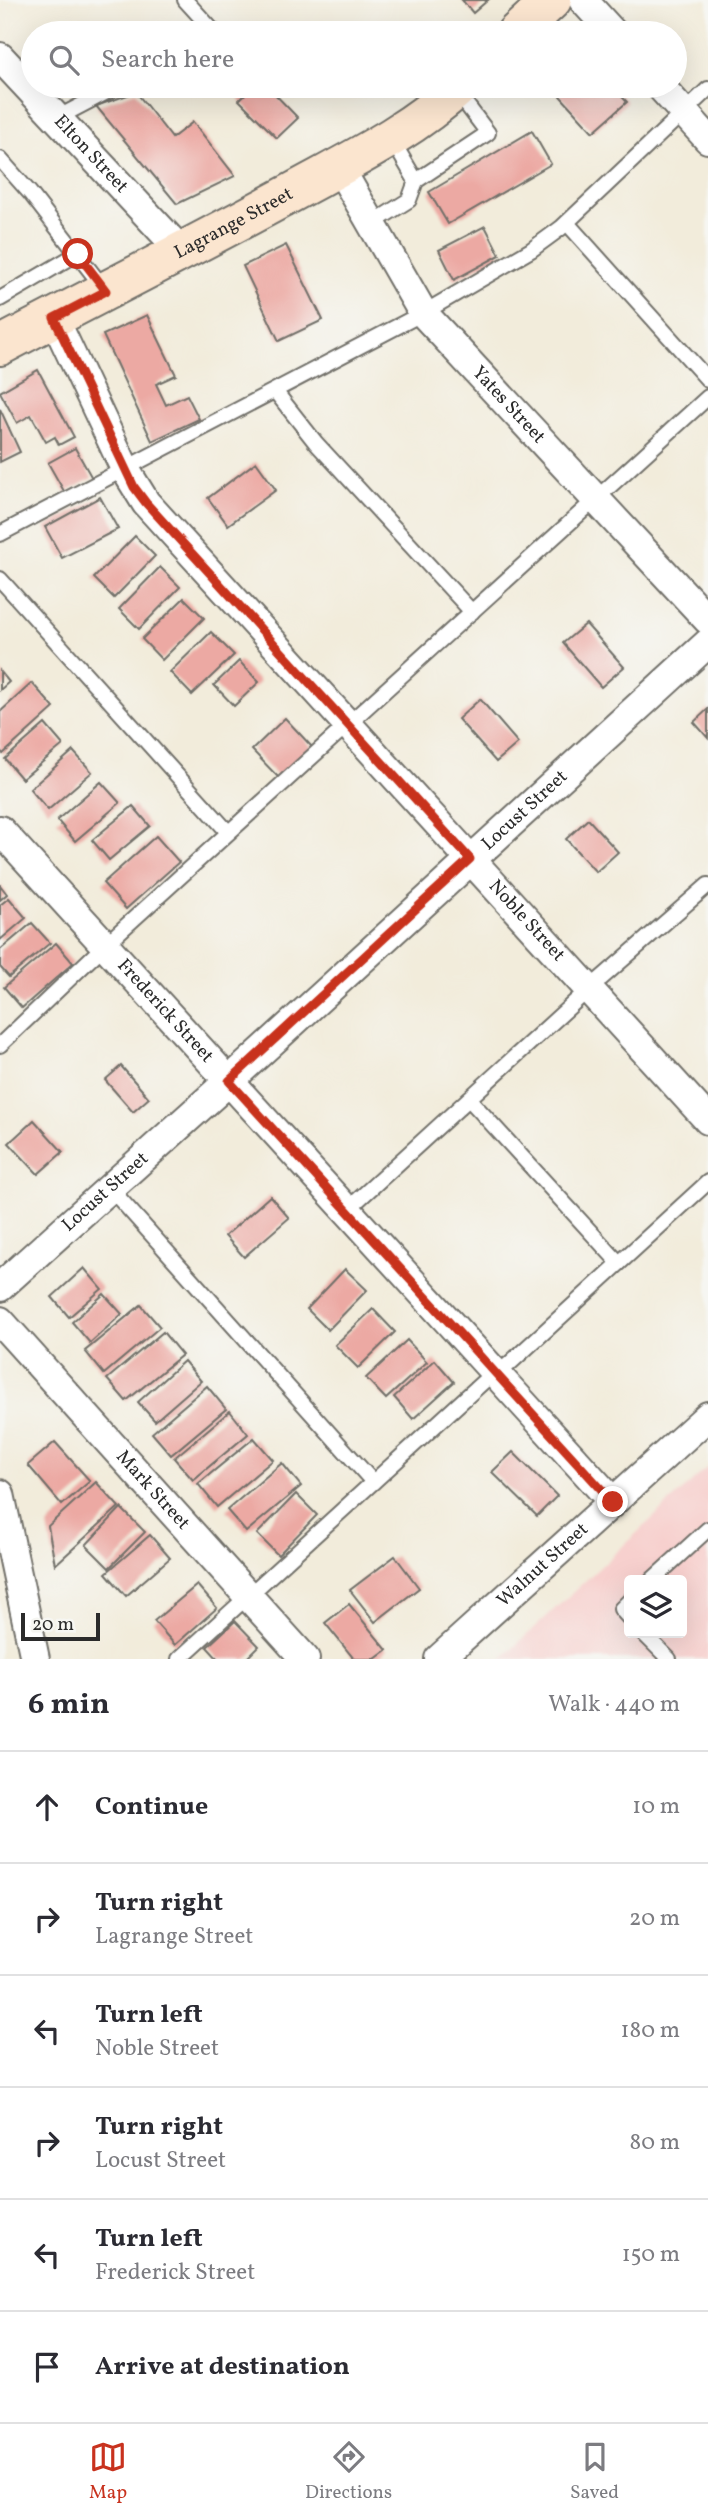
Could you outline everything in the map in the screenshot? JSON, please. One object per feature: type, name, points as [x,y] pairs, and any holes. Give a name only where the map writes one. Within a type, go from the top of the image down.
[{"type":"main road","points":[[529,21],[552,0]]},
{"type":"main road","name":"Lagrange Street","points":[[0,346],[391,139],[447,98]]},
{"type":"street","points":[[583,0],[602,21]]},
{"type":"street","name":"Elton Street","points":[[0,57],[21,79]]},
{"type":"street","name":"Elton Street","points":[[38,98],[182,252]]},
{"type":"street","points":[[671,98],[708,139]]},
{"type":"street","name":"Yates Street","points":[[339,167],[423,313],[708,620]]},
{"type":"street","name":"Noble Street","points":[[54,318],[125,469],[146,503],[708,1120]]},
{"type":"street","name":"Locust Street","points":[[0,1287],[708,643]]},
{"type":"street","name":"Frederick Street","points":[[0,830],[613,1502]]},
{"type":"street","name":"Mark Street","points":[[0,1321],[305,1659]]},
{"type":"street","name":"Walnut Street","points":[[439,1659],[708,1416]]},
{"type":"street","points":[[1,1501],[35,1659]]},
{"type":"lane","points":[[185,0],[204,21]]},
{"type":"lane","points":[[0,534],[423,313],[521,256],[567,223],[708,89]]},
{"type":"lane","points":[[57,118],[95,98]]},
{"type":"lane","points":[[371,224],[409,200],[416,181],[488,133],[465,98]]},
{"type":"lane","points":[[391,139],[416,181]]},
{"type":"lane","points":[[0,159],[106,291]]},
{"type":"lane","points":[[567,223],[708,380]]},
{"type":"lane","points":[[0,299],[78,254]]},
{"type":"lane","points":[[275,391],[316,443],[472,612]]},
{"type":"lane","points":[[0,1045],[228,832],[708,397]]},
{"type":"lane","points":[[0,579],[228,832]]},
{"type":"lane","points":[[347,1210],[589,989],[708,885]]},
{"type":"lane","points":[[469,1099],[619,1263]]},
{"type":"lane","points":[[179,1659],[708,1182]]},
{"type":"lane","points":[[110,1188],[373,1482]]},
{"type":"lane","points":[[657,1575],[708,1529]]},
{"type":"lane","points":[[648,1638],[669,1659]]},
{"type":"shaded area","points":[[708,1467],[708,1659],[501,1659]]},
{"type":"building","points":[[462,0],[488,0],[473,13]]},
{"type":"building","points":[[119,98],[141,98],[172,138],[193,122],[235,176],[177,204],[96,106]]},
{"type":"building","points":[[279,98],[298,118],[277,138],[239,100]]},
{"type":"building","points":[[562,98],[623,98],[627,102],[593,132]]},
{"type":"building","points":[[532,131],[551,164],[448,224],[429,192]]},
{"type":"building","points":[[485,226],[500,255],[454,280],[439,250]]},
{"type":"building","points":[[286,245],[323,320],[279,341],[243,266]]},
{"type":"building","points":[[147,315],[176,375],[156,384],[166,405],[187,395],[199,419],[152,441],[103,335]]},
{"type":"building","points":[[38,370],[74,437],[59,445],[55,437],[46,442],[31,415],[17,423],[0,392]]},
{"type":"building","points":[[0,409],[20,452],[0,462]]},
{"type":"building","points":[[75,448],[92,478],[65,493],[48,463]]},
{"type":"building","points":[[256,462],[276,490],[228,525],[208,498]]},
{"type":"building","points":[[100,497],[118,529],[62,558],[45,527]]},
{"type":"building","points":[[135,536],[155,556],[114,598],[94,578]]},
{"type":"building","points":[[160,567],[180,587],[139,629],[119,609]]},
{"type":"building","points":[[184,598],[204,618],[162,660],[142,639]]},
{"type":"building","points":[[586,624],[624,667],[601,687],[563,643]]},
{"type":"building","points":[[211,632],[234,655],[192,695],[170,672]]},
{"type":"building","points":[[239,661],[259,682],[234,706],[214,685]]},
{"type":"building","points":[[0,671],[9,682],[0,690]]},
{"type":"building","points":[[32,683],[54,708],[3,754],[0,750],[0,712]]},
{"type":"building","points":[[480,699],[518,743],[496,762],[458,719]]},
{"type":"building","points":[[708,709],[708,738],[694,722]]},
{"type":"building","points":[[285,718],[312,747],[279,778],[252,750]]},
{"type":"building","points":[[45,724],[63,745],[22,779],[5,759]]},
{"type":"building","points":[[73,751],[92,772],[48,810],[30,789]]},
{"type":"building","points":[[101,782],[120,803],[75,841],[57,820]]},
{"type":"building","points":[[133,806],[150,826],[109,860],[92,840]]},
{"type":"building","points":[[588,819],[618,852],[596,872],[566,839]]},
{"type":"building","points":[[156,836],[179,862],[126,909],[103,883]]},
{"type":"building","points":[[0,885],[7,894],[0,900]]},
{"type":"building","points":[[9,898],[26,918],[0,940],[0,905]]},
{"type":"building","points":[[32,923],[50,943],[9,977],[0,967],[0,950]]},
{"type":"building","points":[[56,943],[73,963],[22,1008],[4,987]]},
{"type":"building","points":[[121,1066],[149,1098],[133,1112],[105,1080]]},
{"type":"building","points":[[34,1120],[63,1152],[38,1174],[9,1143]]},
{"type":"building","points":[[270,1196],[289,1218],[244,1257],[225,1236]]},
{"type":"building","points":[[84,1268],[102,1289],[69,1317],[52,1297]]},
{"type":"building","points":[[345,1269],[367,1290],[328,1330],[307,1309]]},
{"type":"building","points":[[104,1294],[122,1314],[90,1343],[72,1322]]},
{"type":"building","points":[[141,1305],[160,1327],[104,1374],[85,1351]]},
{"type":"building","points":[[373,1309],[395,1332],[358,1368],[335,1345]]},
{"type":"building","points":[[163,1332],[182,1355],[126,1401],[107,1379]]},
{"type":"building","points":[[407,1340],[427,1362],[386,1399],[366,1378]]},
{"type":"building","points":[[435,1360],[454,1382],[413,1419],[394,1397]]},
{"type":"building","points":[[184,1361],[201,1381],[155,1421],[138,1402]]},
{"type":"building","points":[[207,1386],[226,1409],[171,1455],[152,1433]]},
{"type":"building","points":[[230,1411],[248,1434],[193,1480],[174,1458]]},
{"type":"building","points":[[254,1438],[273,1460],[217,1507],[198,1484]]},
{"type":"building","points":[[55,1442],[90,1481],[62,1505],[28,1465]]},
{"type":"building","points":[[513,1452],[557,1496],[537,1516],[492,1472]]},
{"type":"building","points":[[282,1463],[301,1486],[246,1532],[227,1510]]},
{"type":"building","points":[[96,1482],[119,1507],[55,1565],[48,1526]]},
{"type":"building","points":[[296,1494],[317,1515],[278,1555],[257,1534]]},
{"type":"building","points":[[121,1508],[145,1532],[109,1568],[86,1545]]},
{"type":"building","points":[[150,1535],[170,1558],[126,1596],[106,1573]]},
{"type":"building","points":[[395,1556],[419,1588],[375,1622],[350,1590]]},
{"type":"building","points":[[197,1585],[217,1608],[175,1645],[154,1621]]},
{"type":"building","points":[[349,1604],[387,1650],[375,1659],[354,1659],[325,1623]]},
{"type":"building","points":[[235,1621],[259,1646],[246,1659],[218,1659],[207,1647]]},
{"type":"route","points":[[78,254],[106,291],[54,318],[134,487],[470,859],[229,1081],[613,1502]]}]
